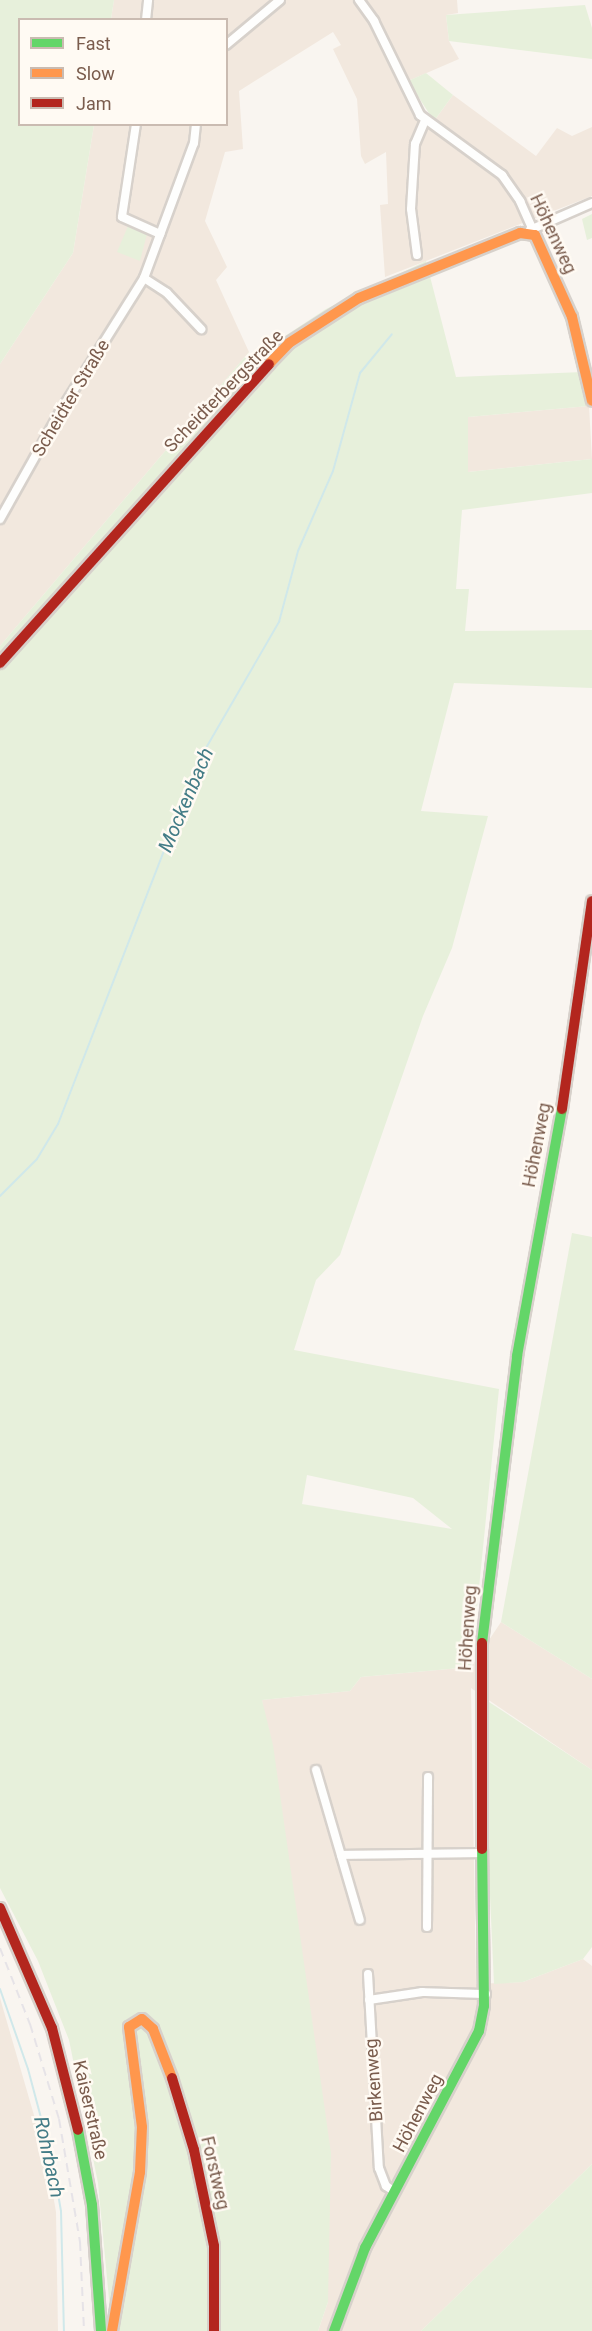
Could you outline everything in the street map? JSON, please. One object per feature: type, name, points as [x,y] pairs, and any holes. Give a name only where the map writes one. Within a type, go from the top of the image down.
[{"type":"street","points":[[146,18],[148,0]]},
{"type":"street","points":[[228,43],[280,0]]},
{"type":"street","name":"Höhenweg","points":[[359,0],[370,14],[414,108],[425,121],[502,175],[534,232],[572,317],[592,401]]},
{"type":"street","points":[[417,255],[411,210],[414,144],[425,121]]},
{"type":"street","points":[[136,126],[122,217],[160,234]]},
{"type":"street","name":"Scheidter Straße","points":[[0,519],[60,412],[144,278],[194,143],[196,126]]},
{"type":"street","points":[[534,232],[592,203]]},
{"type":"street","name":"Scheidterbergstraße","points":[[0,663],[210,427],[290,343],[359,298],[520,233],[534,232]]},
{"type":"street","points":[[144,278],[159,285],[201,329]]},
{"type":"street","name":"Höhenweg","points":[[334,2331],[365,2248],[479,2031],[486,1994],[481,1853],[483,1620],[497,1495],[535,1250],[576,1032],[592,901]]},
{"type":"street","points":[[316,1770],[360,1920]]},
{"type":"street","points":[[427,1927],[428,1776]]},
{"type":"street","points":[[341,1855],[481,1853]]},
{"type":"street","name":"Kaiserstraße","points":[[0,1908],[52,2028],[70,2088],[92,2205],[101,2331]]},
{"type":"street","name":"Birkenweg","points":[[368,1974],[379,2168],[386,2186],[394,2191]]},
{"type":"street","points":[[369,2000],[422,1992],[486,1994]]},
{"type":"street","name":"Forstweg","points":[[112,2331],[140,2172],[142,2127],[129,2027],[142,2019],[153,2029],[194,2150],[214,2246],[214,2331]]},
{"type":"shaded area","points":[[114,0],[457,0],[458,13],[446,15],[449,41],[459,59],[408,81],[422,108],[434,121],[453,95],[536,156],[557,128],[572,136],[592,127],[592,196],[385,277],[380,205],[388,204],[386,152],[365,164],[361,156],[357,99],[333,49],[341,45],[333,32],[239,91],[243,149],[225,152],[205,221],[227,267],[216,280],[249,352],[0,646],[0,364],[73,253],[94,126],[228,126],[228,18],[111,18]]},
{"type":"shaded area","points":[[589,406],[592,459],[468,472],[468,417]]},
{"type":"shaded area","points":[[501,1622],[592,1679],[592,1770],[471,1688],[476,1984],[523,1982],[583,1959],[592,1966],[592,2164],[421,2331],[318,2331],[328,2302],[262,1700],[350,1691],[361,1677],[471,1667]]},
{"type":"shaded area","points":[[0,1998],[47,2160],[56,2212],[58,2331],[0,2331]]},
{"type":"green space","points":[[0,0],[114,0],[111,18],[18,18],[18,126],[94,126],[73,253],[0,364]]},
{"type":"green space","points":[[585,5],[592,28],[592,59],[449,41],[446,15]]},
{"type":"green space","points":[[426,73],[453,95],[434,121],[408,81]]},
{"type":"green space","points":[[592,214],[592,238],[587,240],[582,219]]},
{"type":"green space","points":[[128,226],[147,234],[140,261],[117,252]]},
{"type":"green space","points":[[426,261],[456,377],[583,372],[589,406],[468,417],[468,472],[592,459],[592,493],[462,510],[456,589],[469,589],[465,631],[592,630],[592,688],[454,683],[421,811],[488,816],[452,948],[423,1016],[340,1255],[316,1280],[294,1350],[499,1389],[471,1667],[361,1677],[350,1691],[262,1700],[273,1745],[331,2153],[328,2302],[318,2331],[112,2331],[98,2183],[69,2040],[38,1961],[0,1888],[0,646],[249,352],[255,365],[285,336],[326,309]],"holes":[[[307,1475],[413,1498],[452,1529],[302,1504]]]},
{"type":"green space","points":[[572,1233],[592,1237],[592,1679],[501,1622]]},
{"type":"green space","points":[[489,1702],[592,1770],[592,1947],[583,1959],[523,1982],[494,1984],[488,1852]]},
{"type":"green space","points":[[592,2164],[592,2331],[421,2331]]},
{"type":"waterway","name":"Mockenbach","points":[[0,1196],[37,1159],[58,1124],[199,760],[279,622],[298,551],[333,471],[360,373],[392,334]]},
{"type":"waterway","name":"Rohrbach","points":[[0,1989],[28,2069],[52,2159],[61,2211],[64,2331]]},
{"type":"railway","points":[[0,1948],[30,2024],[59,2119],[80,2242],[84,2331]]},
{"type":"traffic: fast","points":[[482,1643],[517,1356],[562,1109]]},
{"type":"traffic: fast","points":[[334,2331],[365,2248],[479,2031],[484,2006],[482,1849]]},
{"type":"traffic: fast","points":[[78,2130],[92,2205],[101,2331]]},
{"type":"traffic: slow","points":[[269,364],[289,343],[359,298],[520,233],[535,235],[572,317],[592,401]]},
{"type":"traffic: slow","points":[[112,2331],[140,2172],[142,2127],[129,2027],[142,2019],[153,2029],[172,2078]]},
{"type":"traffic: jam","points":[[0,663],[269,364]]},
{"type":"traffic: jam","points":[[562,1109],[592,901]]},
{"type":"traffic: jam","points":[[482,1643],[482,1849]]},
{"type":"traffic: jam","points":[[0,1908],[52,2028],[78,2130]]},
{"type":"traffic: jam","points":[[172,2078],[194,2150],[214,2246],[214,2331]]}]
